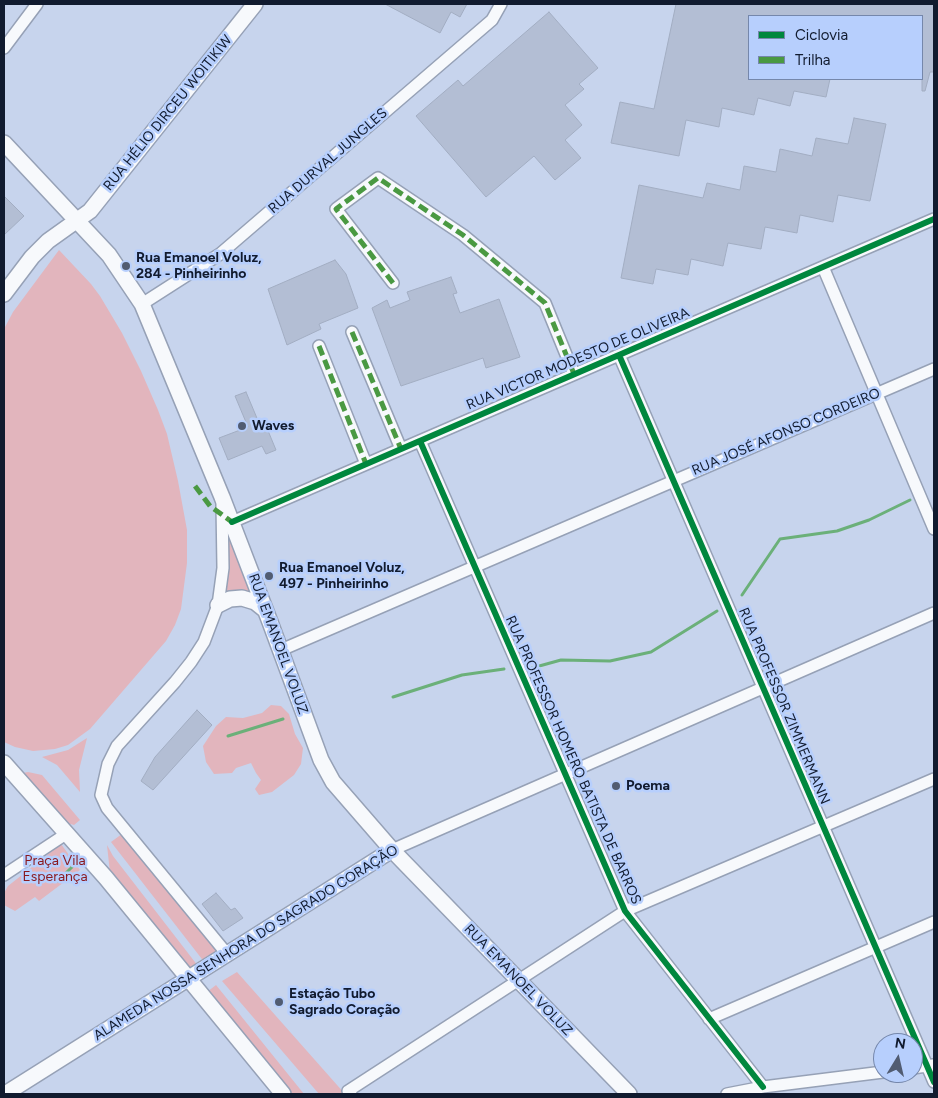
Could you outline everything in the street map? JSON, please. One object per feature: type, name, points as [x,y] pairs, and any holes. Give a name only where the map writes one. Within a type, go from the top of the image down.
[{"type":"main road","name":"RUA HÉLIO DIRCEU WOITIKIW","points":[[4,294],[32,257],[48,241],[90,211],[255,4]]},
{"type":"main road","name":"RUA EMANOEL VOLUZ","points":[[4,143],[109,255],[142,304],[232,522],[325,768],[333,782],[392,850],[629,1094]]},
{"type":"main road","points":[[218,605],[242,598],[255,602],[266,610]]},
{"type":"main road","points":[[4,763],[10,774],[106,878],[283,1094]]},
{"type":"main road","name":"ALAMEDA NOSSA SENHORA DO SAGRADO CORAÇÃO","points":[[5,1094],[392,850]]},
{"type":"street","points":[[4,48],[37,4]]},
{"type":"street","name":"RUA DURVAL JUNGLES","points":[[142,304],[220,254],[492,20],[501,4]]},
{"type":"street","points":[[393,283],[336,209],[378,178],[463,235],[544,302],[574,374]]},
{"type":"street","name":"RUA VICTOR MODESTO DE OLIVEIRA","points":[[232,522],[934,219]]},
{"type":"street","points":[[823,267],[934,529]]},
{"type":"street","points":[[352,332],[401,449]]},
{"type":"street","points":[[319,346],[366,464]]},
{"type":"street","name":"RUA PROFESSOR ZIMMERMANN","points":[[619,355],[875,948],[930,1065],[934,1082]]},
{"type":"street","name":"RUA JOSÉ AFONSO CORDEIRO","points":[[280,650],[934,369]]},
{"type":"street","name":"RUA PROFESSOR HOMERO BATISTA DE BARROS","points":[[420,441],[625,911],[763,1088]]},
{"type":"street","points":[[222,497],[223,568],[218,605],[204,642],[191,662],[117,746],[108,764],[101,795],[106,808],[227,954]]},
{"type":"street","name":"ALAMEDA NOSSA SENHORA DO SAGRADO CORAÇÃO","points":[[392,850],[934,613]]},
{"type":"street","points":[[350,1093],[625,911],[934,779]]},
{"type":"street","points":[[4,875],[66,834]]},
{"type":"street","points":[[709,1019],[934,922]]},
{"type":"street","points":[[727,1094],[873,1073]]},
{"type":"green space","points":[[59,250],[100,296],[122,333],[158,410],[167,434],[178,481],[187,530],[187,563],[181,609],[166,641],[90,729],[68,745],[55,749],[33,751],[15,747],[4,742],[4,329],[13,312]]},
{"type":"green space","points":[[233,535],[259,601],[223,597],[227,536]]},
{"type":"green space","points":[[271,705],[281,706],[289,714],[295,734],[303,748],[301,764],[294,775],[272,792],[259,795],[255,789],[261,780],[251,763],[236,768],[232,773],[214,774],[206,762],[203,746],[216,726],[226,717],[243,718],[262,713]]},
{"type":"green space","points":[[87,738],[79,770],[80,792],[57,765],[42,757],[68,750]]},
{"type":"green space","points":[[28,772],[42,775],[80,820],[74,825],[64,822],[23,773]]},
{"type":"green space","points":[[126,831],[221,953],[205,963],[111,842]]},
{"type":"green space","name":"Praça Vila Esperança","points":[[61,844],[80,870],[39,901],[35,897],[15,911],[4,905],[4,893],[8,886]]},
{"type":"green space","points":[[107,845],[113,856],[198,966],[188,972],[110,873]]},
{"type":"green space","points":[[237,972],[345,1094],[319,1094],[222,981]]},
{"type":"green space","points":[[216,985],[304,1094],[290,1094],[207,992]]},
{"type":"building","points":[[385,4],[467,4],[460,17],[451,12],[440,33]]},
{"type":"building","points":[[676,4],[934,4],[934,72],[930,72],[925,91],[922,91],[923,15],[748,15],[748,80],[830,80],[826,97],[794,91],[790,106],[758,98],[754,115],[722,108],[719,127],[686,120],[679,156],[611,143],[620,102],[654,109]]},
{"type":"building","points":[[549,12],[598,68],[579,84],[584,89],[565,105],[582,125],[565,140],[581,158],[555,180],[534,156],[486,197],[416,116],[458,80],[463,86]]},
{"type":"building","points":[[854,118],[886,124],[870,201],[838,195],[833,222],[800,215],[797,233],[765,227],[761,249],[728,243],[723,266],[691,259],[688,275],[656,269],[653,284],[621,278],[639,185],[703,198],[707,183],[740,190],[744,166],[776,172],[780,149],[812,156],[816,138],[848,144]]},
{"type":"building","points":[[4,196],[24,216],[4,235]]},
{"type":"building","points":[[335,260],[346,274],[358,308],[319,324],[321,329],[287,345],[268,289]]},
{"type":"building","points":[[451,277],[457,293],[453,294],[460,313],[499,299],[520,357],[486,368],[483,358],[401,386],[372,308],[387,300],[390,308],[410,300],[407,292]]},
{"type":"building","points":[[246,392],[259,423],[264,421],[276,450],[266,454],[262,446],[228,460],[219,438],[248,427],[235,396]]},
{"type":"building","points":[[197,710],[212,725],[153,790],[141,781],[155,757]]},
{"type":"building","points":[[216,893],[231,910],[235,908],[243,918],[223,931],[202,904]]},
{"type":"waterway","points":[[742,595],[780,539],[837,531],[869,520],[910,500]]},
{"type":"waterway","points":[[532,668],[561,660],[610,661],[651,652],[717,611]]},
{"type":"waterway","points":[[393,697],[462,675],[504,669]]},
{"type":"waterway","points":[[228,736],[283,719]]},
{"type":"waterway","points":[[58,881],[72,867]]},
{"type":"marked path","points":[[393,283],[336,209],[378,178],[463,235],[545,303],[574,374]]},
{"type":"marked path","points":[[352,332],[401,449]]},
{"type":"marked path","points":[[319,346],[366,464]]},
{"type":"marked path","points":[[195,486],[210,506],[232,522]]},
{"type":"cycle path","points":[[232,522],[934,219]]},
{"type":"cycle path","points":[[619,355],[934,1082]]},
{"type":"cycle path","points":[[420,441],[625,911],[763,1087]]},
{"type":"place","name":"Rua Emanoel Voluz, 284 - Pinheirinho","points":[[126,266]]},
{"type":"place","name":"Waves","points":[[242,426]]},
{"type":"place","name":"Rua Emanoel Voluz, 497 - Pinheirinho","points":[[269,576]]},
{"type":"place","name":"Poema","points":[[616,786]]},
{"type":"place","name":"Estação Tubo Sagrado Coração","points":[[279,1002]]}]
